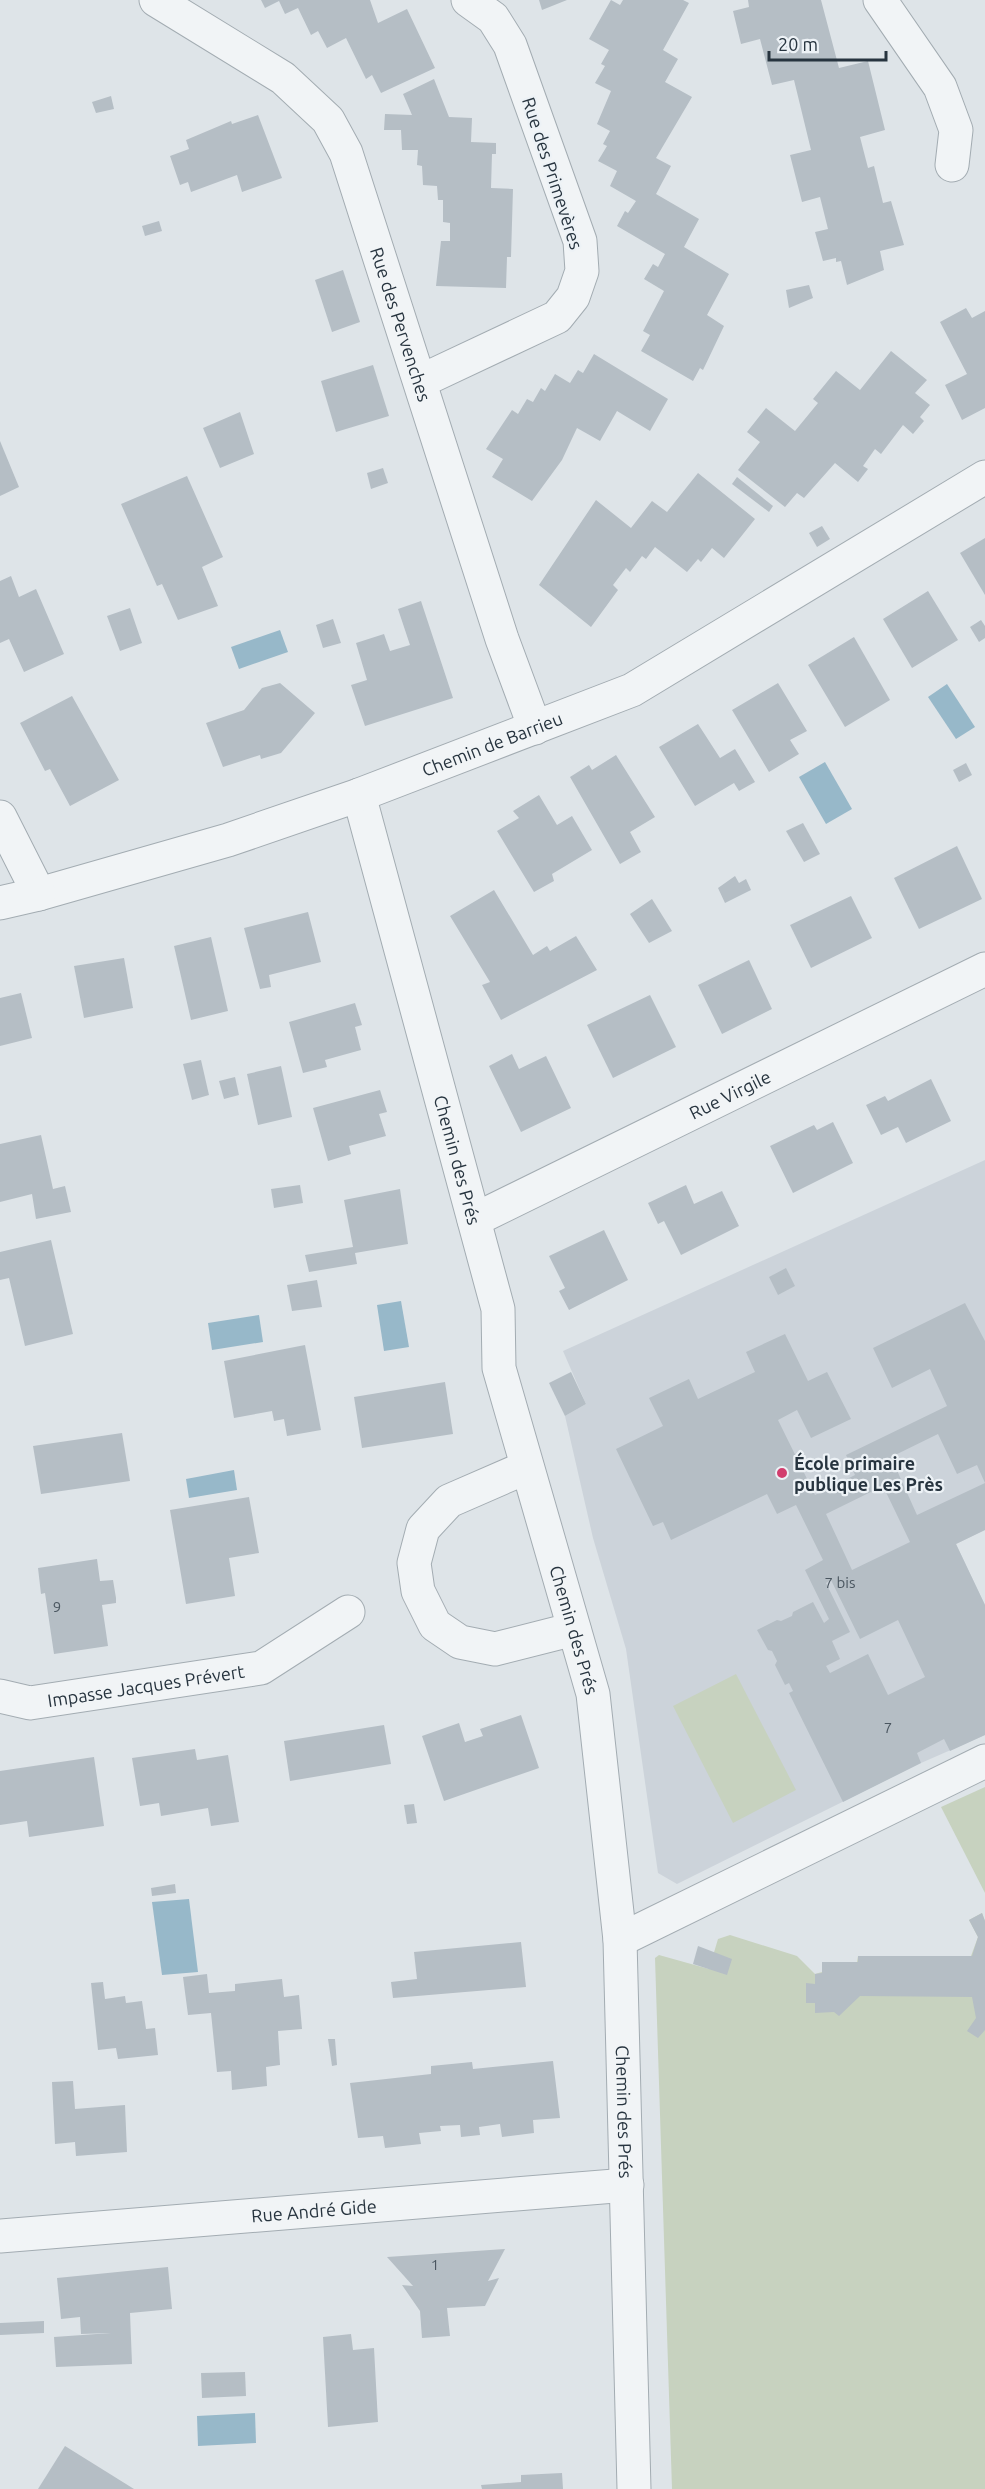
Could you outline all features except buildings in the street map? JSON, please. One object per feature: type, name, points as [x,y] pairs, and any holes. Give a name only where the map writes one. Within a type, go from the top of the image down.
[{"type":"street","name":"Rue des Pervenches","points":[[156,0],[283,78],[328,120],[346,153],[502,639],[535,728]]},
{"type":"street","name":"Rue des Primevères","points":[[421,381],[557,317],[573,297],[582,271],[580,241],[510,45],[493,18],[468,0]]},
{"type":"street","points":[[880,0],[940,87],[956,130],[952,165]]},
{"type":"street","name":"Chemin de Barrieu","points":[[0,903],[228,840],[359,795],[632,690],[985,477]]},
{"type":"street","name":"Chemin des Prés","points":[[359,795],[498,1309],[499,1368],[593,1694],[620,1940],[634,2489]]},
{"type":"street","points":[[0,817],[39,894]]},
{"type":"street","name":"Rue Virgile","points":[[474,1220],[985,969]]},
{"type":"street","points":[[527,1467],[450,1501],[423,1529],[414,1563],[418,1591],[435,1625],[460,1642],[495,1649],[574,1629]]},
{"type":"street","name":"Impasse Jacques Prévert","points":[[0,1696],[30,1703],[261,1668],[348,1612]]},
{"type":"street","points":[[620,1940],[985,1761]]},
{"type":"street","name":"Rue André Gide","points":[[0,2236],[627,2185]]},
{"type":"shaded area","name":"École primaire publique Les Près","points":[[985,1160],[985,1530],[956,1544],[985,1605],[985,1735],[921,1763],[677,1884],[658,1873],[626,1649],[593,1538],[565,1416],[586,1404],[563,1351]]},
{"type":"green space","points":[[736,1674],[796,1790],[733,1823],[673,1706]]},
{"type":"green space","points":[[985,1787],[985,1893],[941,1807]]},
{"type":"green space","points":[[982,1913],[985,1921],[985,2489],[672,2489],[655,1958],[659,1955],[709,1969],[718,1939],[730,1935],[797,1956],[815,1974],[857,1962],[858,1956],[971,1956],[978,1937],[969,1920]]},
{"type":"water","points":[[280,630],[288,652],[239,669],[231,647]]},
{"type":"water","points":[[947,684],[975,727],[956,739],[928,697]]},
{"type":"water","points":[[825,762],[852,809],[826,824],[799,777]]},
{"type":"water","points":[[401,1301],[409,1347],[384,1351],[377,1305]]},
{"type":"water","points":[[259,1315],[263,1342],[212,1350],[208,1323]]},
{"type":"water","points":[[234,1470],[237,1490],[189,1498],[186,1479]]},
{"type":"water","points":[[189,1899],[198,1972],[162,1975],[152,1902]]},
{"type":"water","points":[[255,2413],[256,2443],[198,2446],[197,2416]]},
{"type":"place","name":"École primaire publique Les Près","points":[[782,1473]]}]
